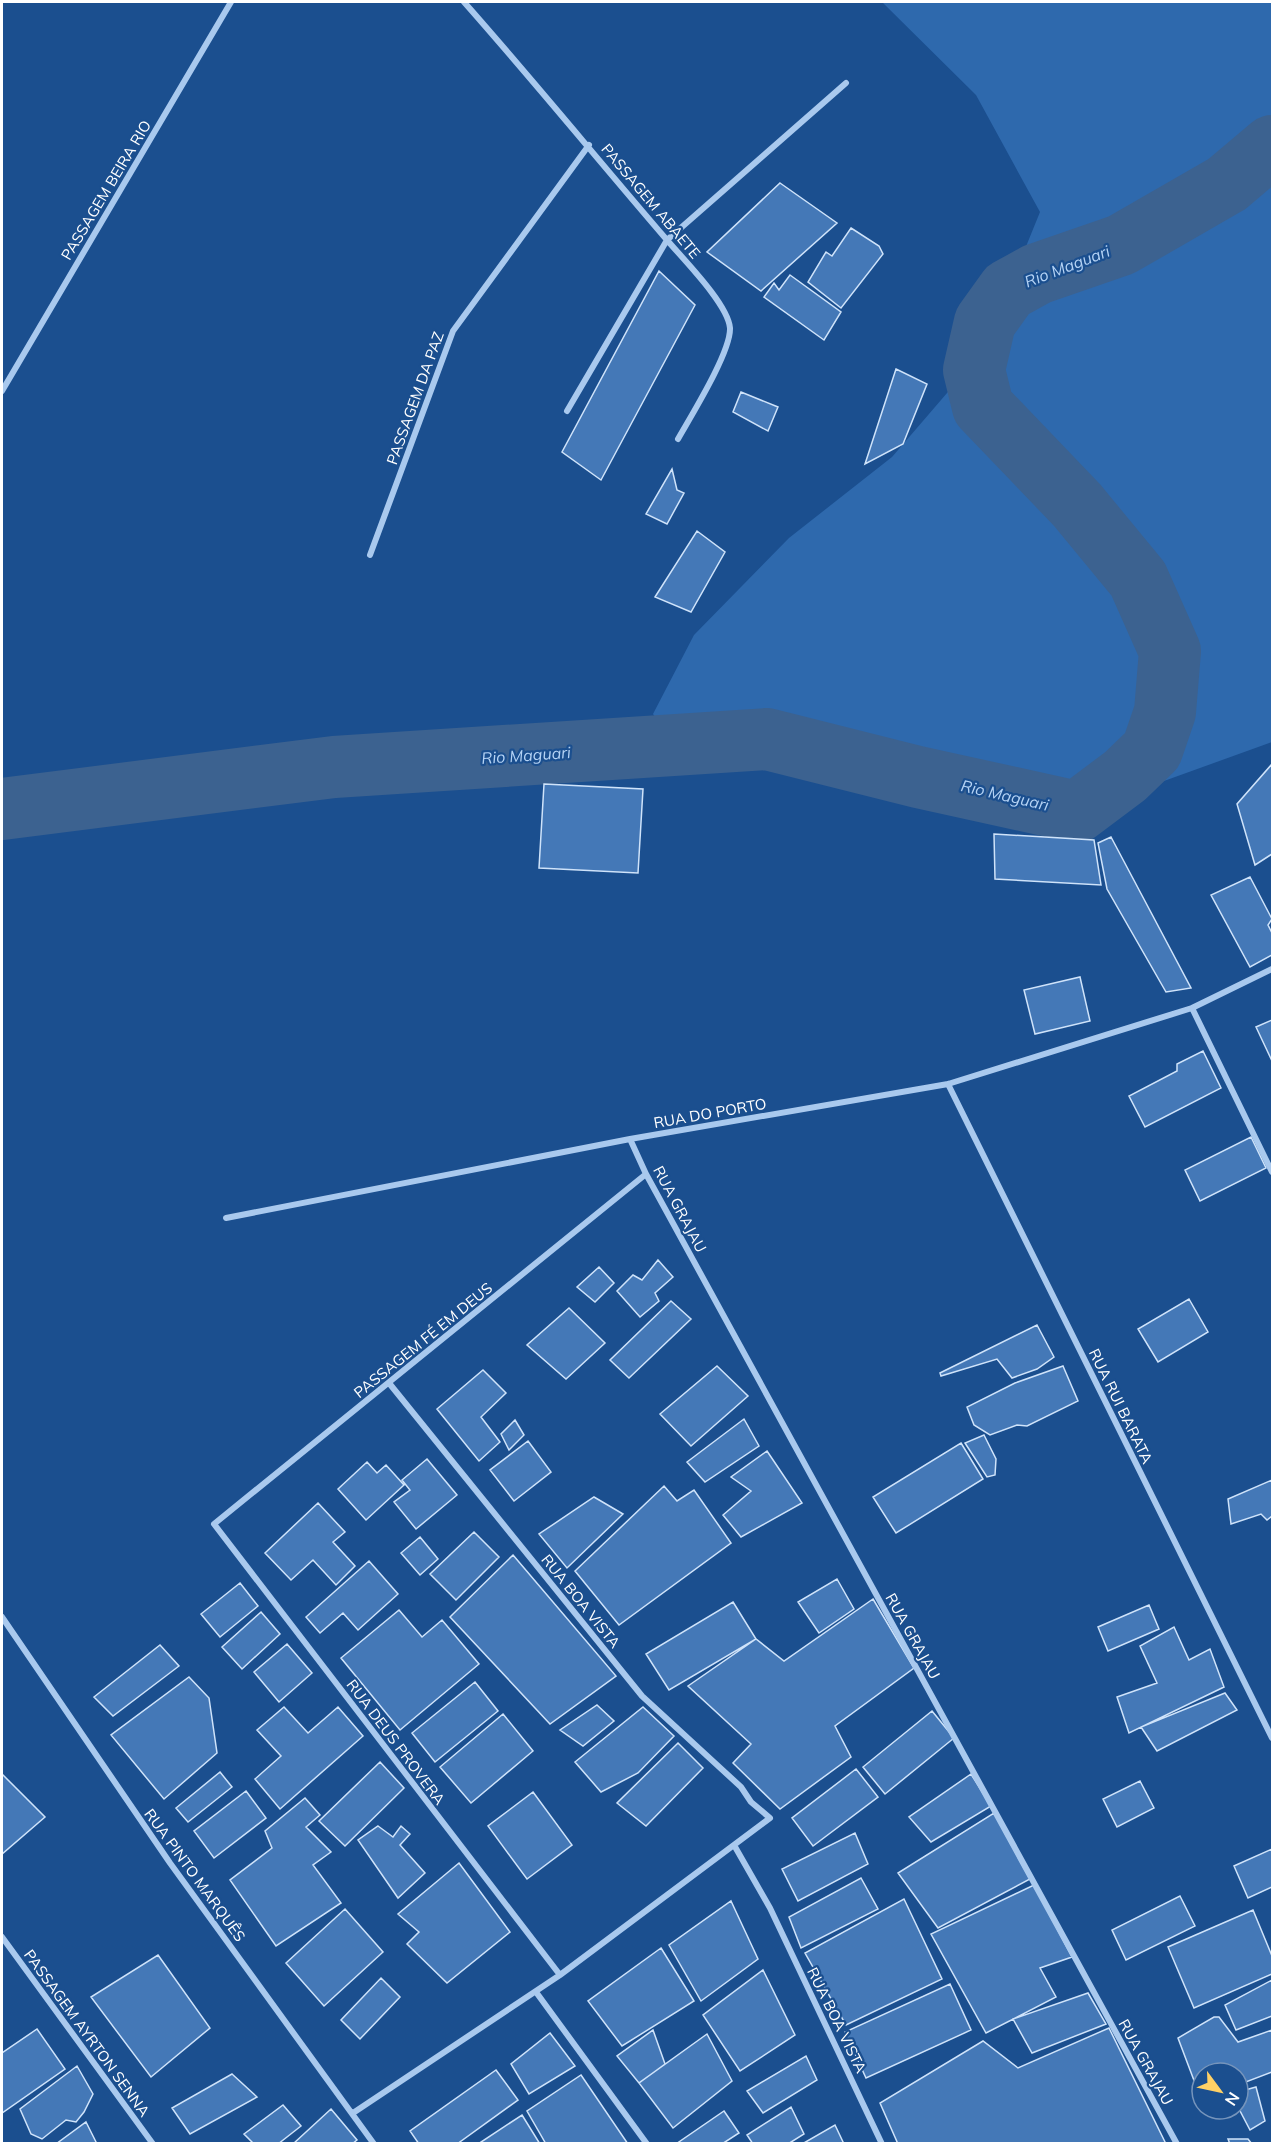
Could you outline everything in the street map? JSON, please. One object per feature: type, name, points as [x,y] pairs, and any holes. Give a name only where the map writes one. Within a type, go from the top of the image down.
[{"type":"street","name":"PASSAGEM BEIRA RIO","points":[[2,391],[231,2]]},
{"type":"street","name":"PASSAGEM ABAETE","points":[[464,2],[590,146],[705,284],[725,315],[730,329],[714,375],[678,439]]},
{"type":"street","points":[[567,411],[667,240],[846,83]]},
{"type":"street","name":"PASSAGEM DA PAZ","points":[[370,555],[453,331],[590,146]]},
{"type":"street","name":"RUA DO PORTO","points":[[226,1218],[630,1138],[948,1084],[1192,1008],[1272,969]]},
{"type":"street","points":[[1192,1008],[1272,1172]]},
{"type":"street","name":"RUA RUI BARATA","points":[[948,1084],[1272,1738]]},
{"type":"street","name":"RUA GRAJAU","points":[[630,1138],[646,1174],[1177,2144]]},
{"type":"street","name":"PASSAGEM FÉ EM DEUS","points":[[214,1524],[646,1174]]},
{"type":"street","name":"RUA BOA VISTA","points":[[388,1383],[642,1696],[741,1787],[751,1802],[770,1818],[734,1845],[770,1908],[882,2144]]},
{"type":"street","name":"RUA DEUS PROVERA","points":[[214,1524],[560,1975]]},
{"type":"street","name":"RUA PINTO MARQUÊS","points":[[2,1617],[170,1863],[374,2144]]},
{"type":"street","points":[[353,2114],[536,1992],[734,1845]]},
{"type":"street","name":"PASSAGEM AYRTON SENNA","points":[[2,1937],[153,2144]]},
{"type":"street","points":[[536,1992],[647,2144]]},
{"type":"shaded area","points":[[882,2],[1272,2],[1272,742],[1164,781],[1067,798],[926,786],[684,756],[653,714],[694,635],[789,538],[892,457],[984,350],[1040,212],[976,95]]},
{"type":"building","points":[[780,183],[837,223],[761,291],[707,252]]},
{"type":"building","points":[[851,228],[879,246],[883,254],[841,308],[808,282],[826,252],[832,256]]},
{"type":"building","points":[[659,271],[695,305],[601,480],[562,452]]},
{"type":"building","points":[[790,275],[841,312],[824,340],[764,297],[774,283],[779,290]]},
{"type":"building","points":[[896,369],[927,384],[903,444],[865,464]]},
{"type":"building","points":[[741,392],[778,407],[768,431],[733,412]]},
{"type":"building","points":[[672,469],[677,490],[684,493],[667,524],[646,514]]},
{"type":"building","points":[[697,531],[725,552],[691,612],[655,597]]},
{"type":"building","points":[[1272,764],[1272,854],[1255,865],[1237,804]]},
{"type":"building","points":[[544,784],[643,789],[638,873],[539,868]]},
{"type":"building","points":[[994,834],[1094,840],[1101,885],[995,879]]},
{"type":"building","points":[[1111,837],[1191,988],[1166,992],[1107,889],[1098,843]]},
{"type":"building","points":[[1250,877],[1272,919],[1268,925],[1272,933],[1272,955],[1250,967],[1211,895]]},
{"type":"building","points":[[1080,977],[1090,1021],[1035,1034],[1024,990]]},
{"type":"building","points":[[1272,1020],[1272,1061],[1256,1027]]},
{"type":"building","points":[[1203,1051],[1221,1088],[1145,1127],[1129,1096],[1177,1071],[1177,1064]]},
{"type":"building","points":[[1251,1137],[1266,1168],[1200,1201],[1185,1170]]},
{"type":"building","points":[[658,1260],[673,1277],[655,1293],[659,1301],[640,1317],[617,1291],[633,1275],[642,1280]]},
{"type":"building","points":[[599,1267],[614,1283],[595,1302],[577,1287]]},
{"type":"building","points":[[1189,1299],[1208,1332],[1158,1362],[1138,1329]]},
{"type":"building","points":[[671,1301],[691,1319],[629,1378],[610,1360]]},
{"type":"building","points":[[569,1308],[605,1343],[566,1379],[527,1345]]},
{"type":"building","points":[[1037,1325],[1054,1357],[1037,1369],[1012,1378],[997,1359],[941,1376],[940,1373]]},
{"type":"building","points":[[717,1366],[748,1396],[691,1446],[660,1414]]},
{"type":"building","points":[[1063,1366],[1078,1401],[1027,1426],[1017,1425],[990,1435],[974,1425],[967,1407],[1015,1383]]},
{"type":"building","points":[[483,1370],[506,1393],[481,1417],[500,1442],[479,1461],[437,1409]]},
{"type":"building","points":[[744,1419],[759,1446],[705,1482],[687,1462]]},
{"type":"building","points":[[515,1420],[524,1435],[509,1450],[501,1434]]},
{"type":"building","points":[[984,1435],[996,1459],[995,1475],[987,1477],[965,1443]]},
{"type":"building","points":[[528,1441],[551,1472],[514,1501],[490,1470]]},
{"type":"building","points":[[961,1443],[983,1479],[896,1533],[873,1497]]},
{"type":"building","points":[[767,1451],[802,1503],[741,1537],[723,1515],[751,1491],[731,1477]]},
{"type":"building","points":[[427,1459],[457,1495],[416,1529],[394,1502],[410,1490],[402,1480]]},
{"type":"building","points":[[367,1462],[377,1473],[386,1465],[404,1485],[366,1520],[338,1489]]},
{"type":"building","points":[[1272,1480],[1272,1516],[1267,1520],[1261,1514],[1231,1524],[1228,1499]]},
{"type":"building","points":[[664,1486],[677,1501],[694,1490],[731,1543],[619,1625],[575,1571]]},
{"type":"building","points":[[594,1497],[623,1514],[567,1568],[539,1534]]},
{"type":"building","points":[[318,1503],[345,1532],[333,1542],[355,1566],[336,1585],[313,1560],[291,1580],[265,1553]]},
{"type":"building","points":[[474,1532],[499,1557],[456,1600],[430,1574]]},
{"type":"building","points":[[420,1537],[438,1559],[420,1575],[401,1553]]},
{"type":"building","points":[[513,1555],[616,1676],[550,1724],[450,1617]]},
{"type":"building","points":[[369,1561],[398,1594],[358,1630],[343,1613],[320,1633],[306,1617]]},
{"type":"building","points":[[837,1579],[854,1609],[819,1633],[798,1602]]},
{"type":"building","points":[[240,1583],[258,1606],[220,1637],[201,1614]]},
{"type":"building","points":[[873,1599],[914,1668],[835,1726],[851,1757],[780,1809],[733,1763],[751,1744],[688,1686],[756,1639],[784,1661]]},
{"type":"building","points":[[733,1602],[756,1639],[669,1690],[646,1654]]},
{"type":"building","points":[[1149,1605],[1159,1629],[1108,1651],[1098,1627]]},
{"type":"building","points":[[399,1610],[422,1637],[442,1620],[479,1664],[400,1730],[341,1658]]},
{"type":"building","points":[[261,1612],[280,1634],[242,1669],[222,1647]]},
{"type":"building","points":[[1174,1627],[1189,1660],[1210,1649],[1224,1687],[1129,1733],[1117,1697],[1157,1683],[1140,1646]]},
{"type":"building","points":[[287,1644],[312,1673],[279,1702],[254,1672]]},
{"type":"building","points":[[160,1645],[179,1666],[113,1716],[94,1697]]},
{"type":"building","points":[[189,1677],[209,1698],[217,1753],[164,1799],[111,1735]]},
{"type":"building","points":[[475,1682],[498,1711],[435,1762],[412,1733]]},
{"type":"building","points":[[1225,1693],[1237,1710],[1157,1751],[1141,1727]]},
{"type":"building","points":[[597,1705],[614,1721],[583,1746],[560,1730]]},
{"type":"building","points":[[284,1707],[308,1733],[338,1707],[363,1736],[280,1809],[255,1779],[281,1756],[257,1730]]},
{"type":"building","points":[[643,1707],[674,1736],[638,1773],[601,1792],[575,1762]]},
{"type":"building","points":[[932,1711],[954,1738],[885,1794],[863,1767]]},
{"type":"building","points":[[503,1714],[533,1751],[471,1803],[440,1767]]},
{"type":"building","points":[[678,1743],[703,1768],[646,1826],[617,1803]]},
{"type":"building","points":[[380,1762],[404,1788],[345,1846],[319,1821]]},
{"type":"building","points":[[856,1769],[878,1797],[813,1846],[792,1818]]},
{"type":"building","points":[[220,1772],[232,1787],[188,1822],[176,1808]]},
{"type":"building","points":[[2,1774],[45,1817],[2,1854]]},
{"type":"building","points":[[971,1774],[991,1806],[931,1842],[909,1817]]},
{"type":"building","points":[[1140,1781],[1154,1808],[1117,1827],[1103,1799]]},
{"type":"building","points":[[246,1791],[266,1818],[214,1858],[194,1831]]},
{"type":"building","points":[[533,1792],[572,1845],[527,1879],[488,1826]]},
{"type":"building","points":[[305,1798],[320,1815],[306,1827],[331,1852],[313,1865],[341,1903],[276,1946],[230,1880],[272,1848],[265,1831]]},
{"type":"building","points":[[994,1813],[1030,1879],[938,1928],[898,1873]]},
{"type":"building","points":[[378,1826],[393,1837],[401,1826],[410,1834],[400,1845],[425,1873],[398,1898],[358,1840]]},
{"type":"building","points":[[855,1833],[868,1864],[798,1901],[782,1869]]},
{"type":"building","points":[[1272,1849],[1272,1887],[1248,1898],[1234,1866]]},
{"type":"building","points":[[459,1863],[510,1932],[447,1983],[407,1944],[419,1932],[398,1914]]},
{"type":"building","points":[[861,1878],[878,1909],[801,1948],[789,1917]]},
{"type":"building","points":[[1034,1885],[1072,1957],[1040,1968],[1056,1997],[986,2033],[931,1934]]},
{"type":"building","points":[[1180,1896],[1195,1926],[1126,1960],[1112,1930]]},
{"type":"building","points":[[904,1899],[942,1979],[846,2025],[805,1953]]},
{"type":"building","points":[[731,1901],[758,1959],[701,2001],[669,1945]]},
{"type":"building","points":[[345,1909],[383,1952],[324,2006],[286,1963]]},
{"type":"building","points":[[1253,1910],[1272,1956],[1272,1974],[1194,2008],[1168,1947]]},
{"type":"building","points":[[661,1948],[694,2001],[622,2046],[588,2001]]},
{"type":"building","points":[[158,1955],[210,2028],[151,2077],[91,1997]]},
{"type":"building","points":[[763,1970],[795,2035],[740,2071],[703,2015]]},
{"type":"building","points":[[381,1978],[400,1997],[360,2039],[341,2020]]},
{"type":"building","points":[[1272,1980],[1272,2016],[1236,2030],[1225,2005]]},
{"type":"building","points":[[950,1984],[971,2030],[866,2078],[845,2032]]},
{"type":"building","points":[[1088,1993],[1106,2024],[1032,2053],[1013,2019]]},
{"type":"building","points":[[1214,2017],[1219,2017],[1238,2042],[1272,2030],[1272,2072],[1250,2080],[1250,2061],[1190,2061],[1190,2070],[1178,2038]]},
{"type":"building","points":[[1109,2028],[1166,2144],[898,2144],[880,2103],[983,2041],[1018,2068]]},
{"type":"building","points":[[37,2029],[65,2069],[2,2113],[2,2053]]},
{"type":"building","points":[[653,2030],[665,2064],[639,2083],[617,2056]]},
{"type":"building","points":[[550,2033],[575,2066],[529,2094],[511,2064]]},
{"type":"building","points":[[707,2034],[732,2081],[673,2128],[639,2083]]},
{"type":"building","points":[[806,2056],[817,2080],[763,2113],[747,2091]]},
{"type":"building","points":[[77,2066],[93,2094],[84,2112],[76,2122],[66,2120],[42,2139],[31,2134],[20,2109]]},
{"type":"building","points":[[496,2070],[518,2100],[457,2144],[419,2144],[410,2131]]},
{"type":"building","points":[[232,2074],[257,2097],[190,2134],[172,2108]]},
{"type":"building","points":[[581,2075],[628,2144],[546,2144],[527,2111]]},
{"type":"building","points":[[1256,2087],[1265,2121],[1250,2130],[1245,2121],[1250,2121],[1250,2089]]},
{"type":"building","points":[[283,2105],[301,2126],[278,2144],[254,2144],[244,2134]]},
{"type":"building","points":[[791,2107],[804,2134],[788,2144],[753,2144],[747,2135]]},
{"type":"building","points":[[331,2109],[357,2140],[352,2144],[293,2144]]},
{"type":"building","points":[[724,2111],[739,2133],[722,2144],[676,2144]]},
{"type":"building","points":[[522,2115],[540,2144],[478,2144]]},
{"type":"building","points":[[86,2122],[97,2144],[56,2144]]},
{"type":"building","points":[[835,2125],[844,2144],[802,2144]]},
{"type":"building","points":[[1228,2139],[1248,2139],[1252,2144],[1230,2144]]},
{"type":"waterway","name":"Rio Maguari","points":[[2,809],[334,767],[767,739],[918,777],[1077,812],[1125,776],[1152,750],[1165,712],[1170,651],[1138,579],[1077,505],[983,407],[974,370],[985,322],[1008,290],[1037,274],[1121,245],[1227,184],[1272,146]]}]
